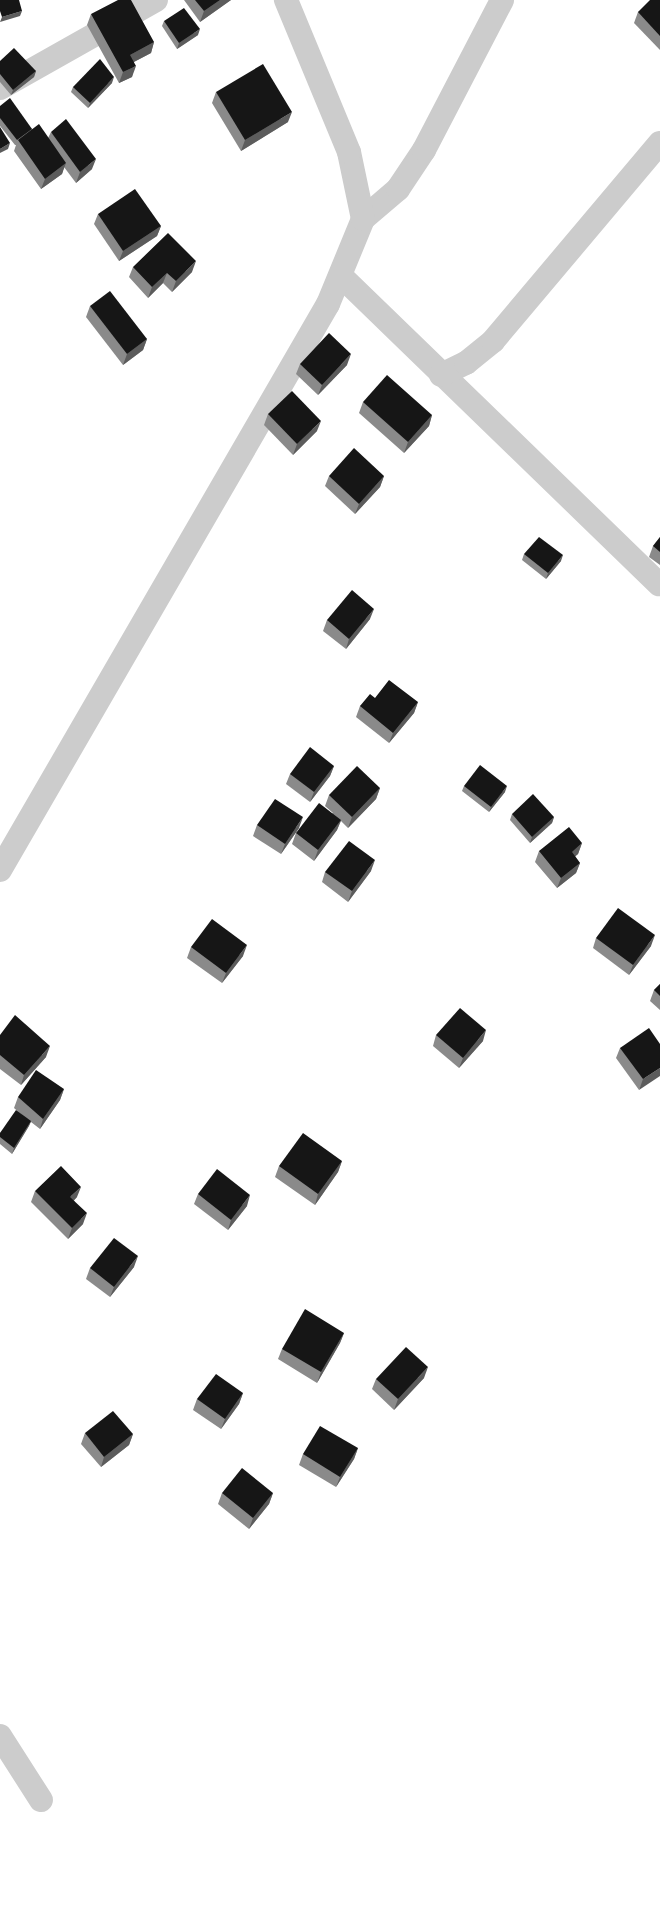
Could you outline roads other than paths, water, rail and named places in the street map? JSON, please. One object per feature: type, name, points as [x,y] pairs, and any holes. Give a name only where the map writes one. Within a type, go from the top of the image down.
[{"type":"street","points":[[0,88],[156,0]]},
{"type":"street","points":[[286,0],[349,152],[363,219]]},
{"type":"street","points":[[0,870],[341,276],[363,219],[398,189],[424,150],[502,0]]},
{"type":"street","points":[[441,375],[466,363],[493,341],[660,143]]},
{"type":"street","points":[[341,276],[659,584]]},
{"type":"street","points":[[0,1737],[41,1800]]}]
